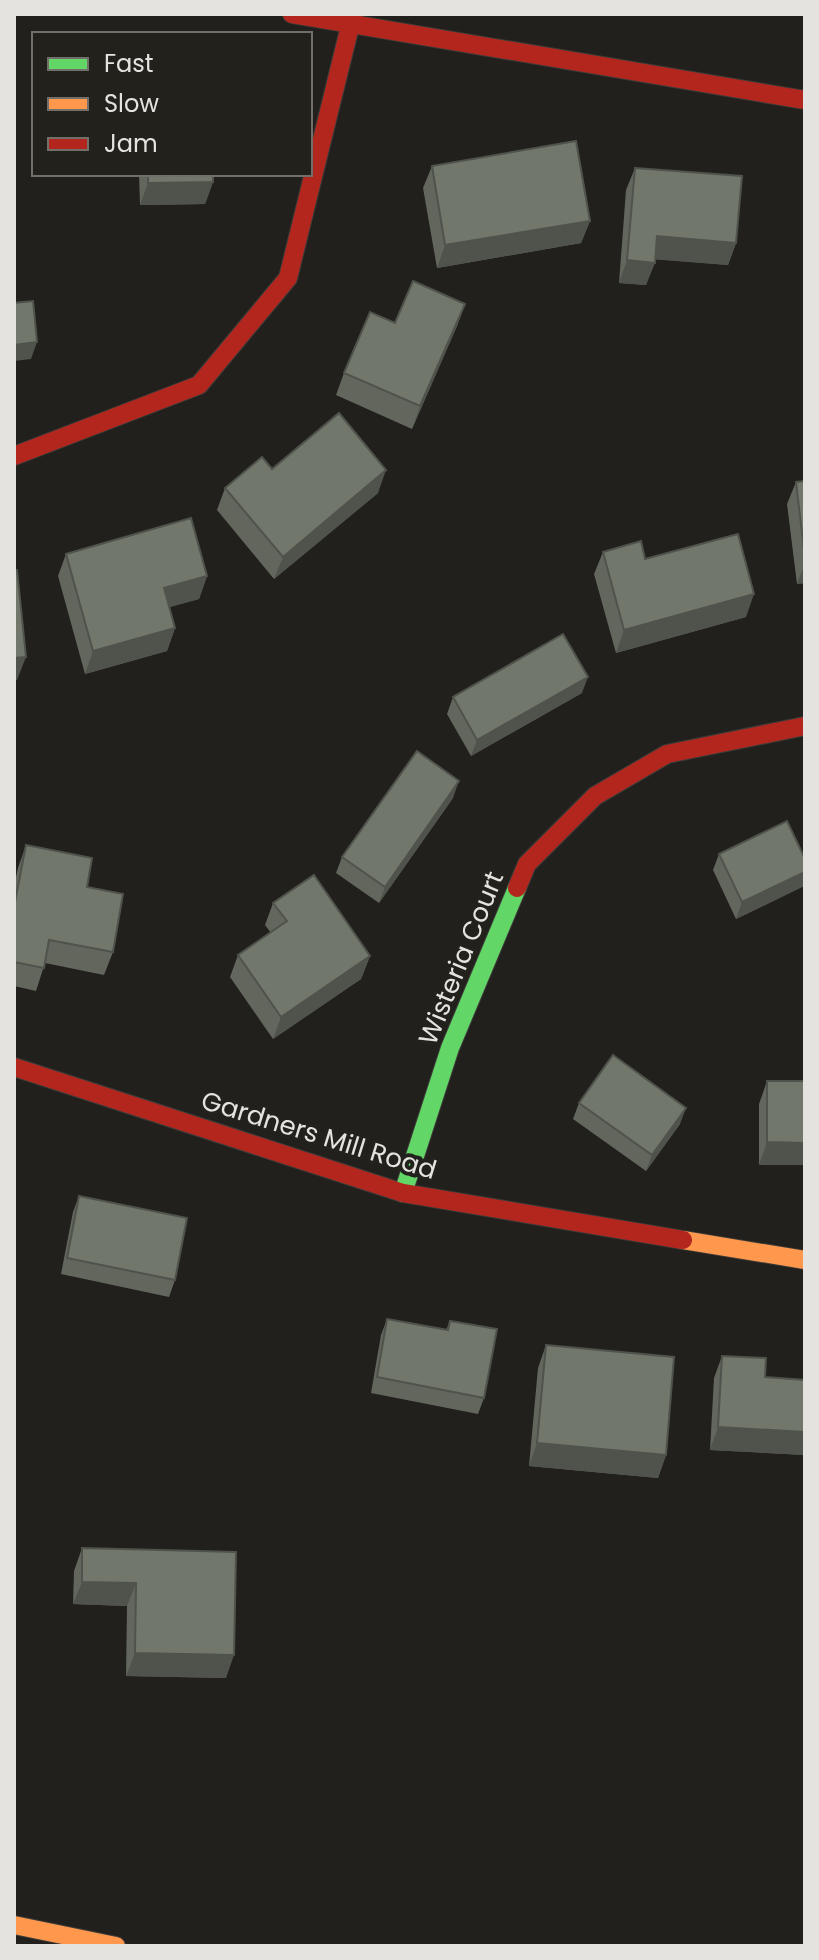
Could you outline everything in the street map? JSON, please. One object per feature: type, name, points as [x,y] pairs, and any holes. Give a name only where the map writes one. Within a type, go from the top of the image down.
[{"type":"street","points":[[292,14],[352,20],[805,100]]},
{"type":"street","points":[[14,456],[199,385],[288,278],[352,20]]},
{"type":"street","name":"Wisteria Court","points":[[403,1193],[450,1048],[527,864],[595,796],[667,754],[805,726]]},
{"type":"street","name":"Gardners Mill Road","points":[[14,1067],[403,1193],[805,1260]]},
{"type":"street","points":[[14,1925],[116,1946]]},
{"type":"building","points":[[576,141],[590,221],[445,245],[432,166]]},
{"type":"building","points":[[635,168],[742,176],[736,243],[657,236],[655,263],[627,260]]},
{"type":"building","points":[[148,176],[213,176],[213,182],[148,183]]},
{"type":"building","points":[[413,281],[465,304],[420,406],[344,373],[370,312],[395,323]]},
{"type":"building","points":[[33,301],[37,342],[14,345],[14,303]]},
{"type":"building","points":[[339,413],[386,470],[283,557],[225,488],[262,457],[272,469]]},
{"type":"building","points":[[805,481],[805,558],[796,482]]},
{"type":"building","points":[[191,518],[207,576],[164,588],[175,628],[93,651],[66,554]]},
{"type":"building","points":[[738,534],[754,594],[624,630],[603,552],[641,541],[645,559]]},
{"type":"building","points":[[17,570],[26,657],[14,658],[14,571]]},
{"type":"building","points":[[563,634],[588,677],[477,740],[453,697]]},
{"type":"building","points":[[417,751],[459,781],[385,887],[342,857]]},
{"type":"building","points":[[787,821],[805,859],[805,872],[742,902],[719,854]]},
{"type":"building","points":[[26,845],[92,858],[87,887],[123,894],[113,952],[49,940],[44,968],[14,962],[14,907]]},
{"type":"building","points":[[314,875],[370,956],[281,1017],[238,955],[287,921],[273,903]]},
{"type":"building","points":[[613,1055],[686,1108],[652,1155],[579,1103]]},
{"type":"building","points":[[767,1081],[805,1081],[805,1143],[767,1142]]},
{"type":"building","points":[[79,1196],[187,1218],[175,1280],[67,1258]]},
{"type":"building","points":[[387,1319],[448,1330],[450,1321],[497,1329],[484,1398],[377,1377]]},
{"type":"building","points":[[546,1345],[674,1357],[666,1455],[537,1443]]},
{"type":"building","points":[[722,1356],[766,1358],[765,1377],[805,1380],[805,1432],[718,1427]]},
{"type":"building","points":[[82,1548],[236,1552],[234,1655],[135,1653],[136,1583],[82,1582]]},
{"type":"traffic: fast","points":[[403,1193],[450,1048],[517,888]]},
{"type":"traffic: slow","points":[[683,1240],[805,1260]]},
{"type":"traffic: slow","points":[[14,1925],[116,1946]]},
{"type":"traffic: jam","points":[[292,14],[805,100]]},
{"type":"traffic: jam","points":[[14,456],[199,385],[288,278],[353,14]]},
{"type":"traffic: jam","points":[[517,888],[527,864],[595,796],[667,754],[805,726]]},
{"type":"traffic: jam","points":[[14,1067],[403,1193],[683,1240]]}]
